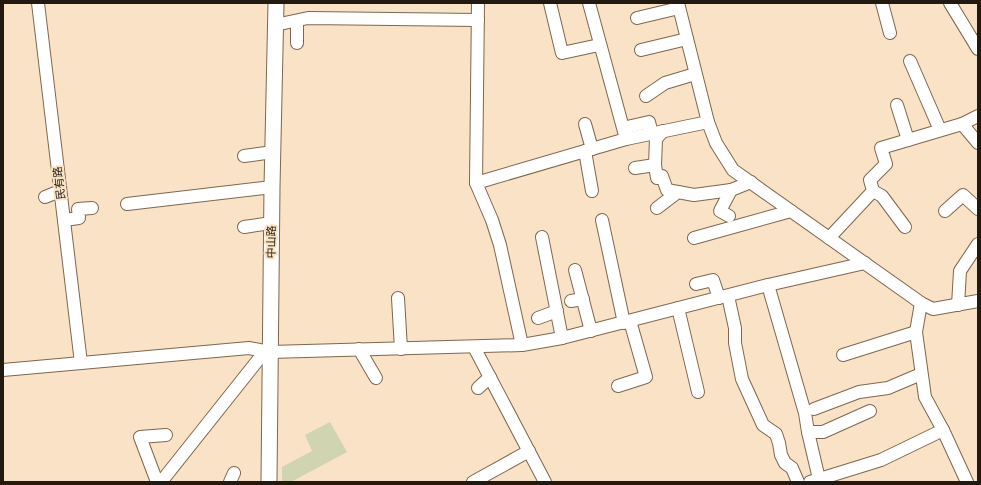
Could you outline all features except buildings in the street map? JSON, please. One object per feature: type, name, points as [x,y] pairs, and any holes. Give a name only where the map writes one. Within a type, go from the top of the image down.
[{"type":"main road","name":"中山路","points":[[269,482],[272,152],[276,3]]},
{"type":"street","name":"民有路","points":[[38,3],[38,43],[64,220],[81,363]]},
{"type":"street","points":[[478,3],[476,183],[492,220],[500,245],[522,345]]},
{"type":"street","points":[[550,3],[562,53],[600,45]]},
{"type":"street","points":[[589,3],[626,140]]},
{"type":"street","points":[[882,3],[890,33]]},
{"type":"street","points":[[950,3],[978,49]]},
{"type":"street","points":[[637,18],[678,6],[708,122],[716,143],[732,170],[921,303],[933,309],[978,301]]},
{"type":"street","points":[[275,25],[308,18],[478,20]]},
{"type":"street","points":[[296,21],[297,43]]},
{"type":"street","points":[[641,50],[687,39]]},
{"type":"street","points":[[910,61],[940,130]]},
{"type":"street","points":[[646,96],[665,83],[696,74]]},
{"type":"street","points":[[897,105],[908,140]]},
{"type":"street","points":[[905,226],[882,196],[873,191],[870,180],[886,164],[881,148],[962,124],[978,116]]},
{"type":"street","points":[[627,127],[649,122],[658,132]]},
{"type":"street","points":[[476,183],[626,140],[708,122]]},
{"type":"street","points":[[585,124],[592,191]]},
{"type":"street","points":[[962,124],[978,143]]},
{"type":"street","points":[[658,132],[656,139],[655,165],[657,178],[662,176],[667,190],[694,195],[731,190],[751,182]]},
{"type":"street","points":[[244,156],[272,152]]},
{"type":"street","points":[[635,168],[655,165]]},
{"type":"street","points":[[127,204],[272,187]]},
{"type":"street","points":[[729,216],[720,211],[731,190]]},
{"type":"street","points":[[45,197],[60,191]]},
{"type":"street","points":[[829,238],[873,191]]},
{"type":"street","points":[[657,208],[678,192]]},
{"type":"street","points":[[946,211],[963,195],[978,209]]},
{"type":"street","points":[[64,220],[79,218],[78,209],[92,208]]},
{"type":"street","points":[[694,238],[791,211]]},
{"type":"street","points":[[602,220],[627,322],[646,377],[618,386]]},
{"type":"street","points":[[244,227],[271,223]]},
{"type":"street","points":[[542,237],[562,338]]},
{"type":"street","points":[[958,305],[960,271],[978,244]]},
{"type":"street","points":[[3,370],[249,348],[270,352],[522,345],[562,338],[768,285],[865,263]]},
{"type":"street","points":[[575,270],[591,331]]},
{"type":"street","points":[[696,284],[713,280],[724,297],[735,328],[735,343],[742,380],[763,425],[776,434],[781,456],[785,463],[792,468],[798,482]]},
{"type":"street","points":[[768,285],[805,413],[814,480],[881,460],[944,430]]},
{"type":"street","points":[[398,298],[401,348]]},
{"type":"street","points":[[571,301],[583,299]]},
{"type":"street","points":[[921,303],[916,332],[925,397],[944,430],[967,482]]},
{"type":"street","points":[[678,308],[698,392]]},
{"type":"street","points":[[538,318],[557,311]]},
{"type":"street","points":[[843,355],[916,332]]},
{"type":"street","points":[[474,347],[545,482]]},
{"type":"street","points":[[359,349],[376,378]]},
{"type":"street","points":[[161,482],[258,360],[270,352]]},
{"type":"street","points":[[814,409],[859,392],[888,388],[922,374]]},
{"type":"street","points":[[478,388],[490,377]]},
{"type":"street","points":[[808,432],[823,432],[870,411]]},
{"type":"street","points":[[157,482],[140,437],[166,435]]},
{"type":"street","points":[[473,482],[529,451]]},
{"type":"green space","points":[[330,422],[347,452],[291,482],[282,482],[282,467],[312,451],[305,435]]}]
